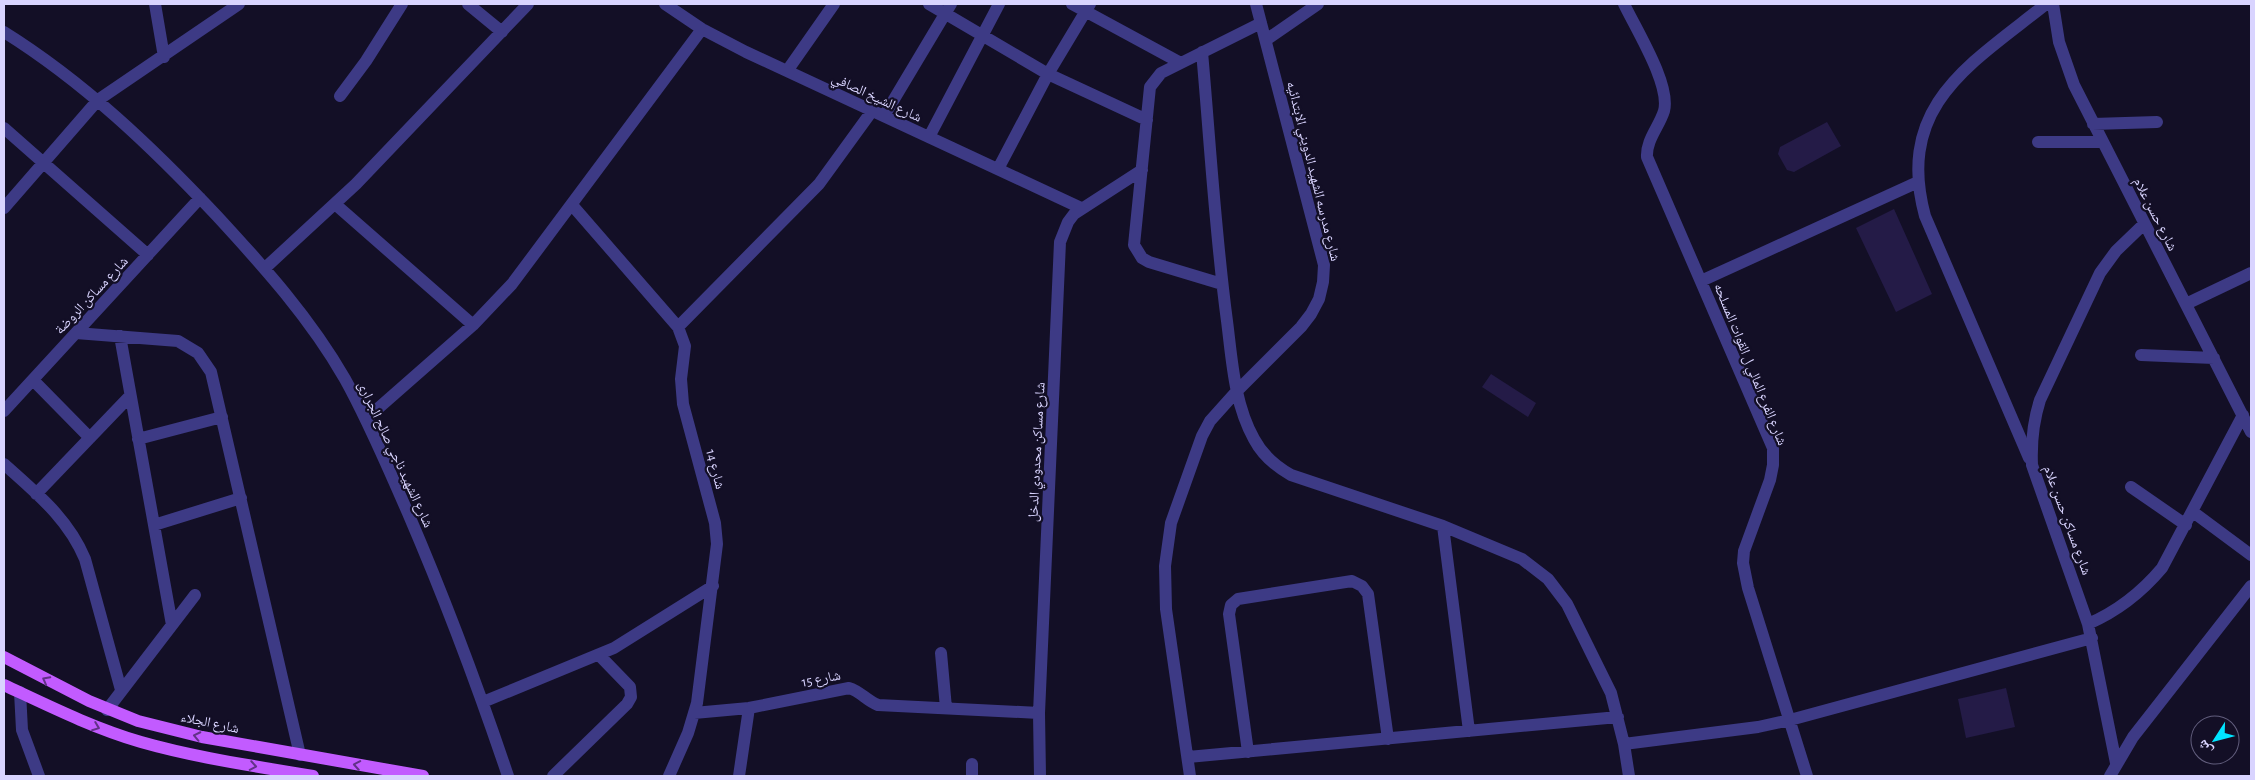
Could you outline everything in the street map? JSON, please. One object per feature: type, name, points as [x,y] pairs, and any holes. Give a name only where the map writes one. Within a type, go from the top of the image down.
[{"type":"main road","name":"شارع الجلاء","points":[[4,657],[106,710],[170,730],[423,776]]},
{"type":"main road","points":[[4,685],[81,721],[140,742],[202,756],[313,776]]},
{"type":"street","points":[[155,4],[164,57]]},
{"type":"street","points":[[4,208],[98,100],[164,57],[239,4]]},
{"type":"street","points":[[340,96],[366,61],[402,4]]},
{"type":"street","points":[[468,4],[502,32]]},
{"type":"street","points":[[265,268],[379,161],[528,4]]},
{"type":"street","name":"شارع الشيخ الصافي","points":[[665,4],[702,29],[787,71],[1081,208]]},
{"type":"street","points":[[787,71],[834,4]]},
{"type":"street","points":[[929,4],[948,9],[981,36],[1048,74],[1147,120]]},
{"type":"street","points":[[928,137],[1000,4]]},
{"type":"street","points":[[1072,4],[1088,8],[1179,62]]},
{"type":"street","name":"شارع مدرسه الشهيد الدويني الابتدائيه","points":[[1190,776],[1166,609],[1165,566],[1167,544],[1177,502],[1202,436],[1220,408],[1301,327],[1315,306],[1323,282],[1324,265],[1256,4]]},
{"type":"street","points":[[1266,40],[1318,4]]},
{"type":"street","name":"شارع الفرع المالي ل القوات المسلحه","points":[[1624,4],[1665,91],[1664,111],[1647,148],[1647,157],[1772,448],[1773,465],[1770,480],[1746,542],[1743,563],[1748,588],[1807,776]]},
{"type":"street","points":[[2032,465],[1925,216],[1918,182],[1918,161],[1921,140],[1937,102],[1949,84],[2046,4]]},
{"type":"street","name":"شارع حسن علام","points":[[2053,4],[2054,20],[2066,64],[2093,124],[2251,432]]},
{"type":"street","points":[[998,169],[1048,74],[1088,8]]},
{"type":"street","points":[[678,327],[819,184],[878,113],[948,9]]},
{"type":"street","points":[[1222,284],[1149,262],[1137,252],[1134,245],[1152,81],[1179,62],[1261,23]]},
{"type":"street","points":[[366,418],[472,325],[512,284],[702,29]]},
{"type":"street","name":"شارع الشهيد ناجي صالح الجرارى","points":[[4,32],[98,100],[147,145],[200,198],[265,268],[321,340],[366,418],[447,606],[508,776]]},
{"type":"street","points":[[1202,52],[1222,284],[1236,392],[1253,438],[1263,454],[1277,467],[1302,480],[1443,526],[1522,559],[1548,578],[1567,604],[1611,693],[1624,744],[1629,776]]},
{"type":"street","points":[[2093,124],[2157,122]]},
{"type":"street","points":[[4,128],[148,255]]},
{"type":"street","points":[[2038,142],[2102,142]]},
{"type":"street","name":"شارع مساكن محدودي الدخل","points":[[1040,776],[1039,713],[1060,242],[1068,222],[1081,208],[1142,170]]},
{"type":"street","points":[[1701,281],[1918,182]]},
{"type":"street","name":"شارع مساكن الروضة","points":[[4,411],[200,198]]},
{"type":"street","points":[[335,204],[472,325]]},
{"type":"street","name":"شارع 14","points":[[572,205],[678,327],[684,346],[680,379],[683,404],[717,534],[713,586],[694,714],[688,733],[669,776]]},
{"type":"street","name":"شارع مساكن حسن علام","points":[[2116,763],[2092,638],[2032,465],[2032,432],[2040,400],[2100,273],[2116,251],[2144,224]]},
{"type":"street","points":[[2186,304],[2251,273]]},
{"type":"street","points":[[76,333],[178,340],[198,353],[211,372],[300,755]]},
{"type":"street","points":[[120,336],[172,625]]},
{"type":"street","points":[[2141,354],[2214,358]]},
{"type":"street","points":[[33,380],[90,438]]},
{"type":"street","points":[[36,494],[130,396]]},
{"type":"street","points":[[2088,624],[2110,615],[2129,602],[2147,586],[2162,568],[2243,415]]},
{"type":"street","points":[[138,439],[222,417]]},
{"type":"street","points":[[4,464],[63,520],[82,552],[121,690]]},
{"type":"street","points":[[2131,487],[2186,525]]},
{"type":"street","points":[[154,525],[241,498]]},
{"type":"street","points":[[2193,512],[2251,555]]},
{"type":"street","points":[[1443,526],[1469,731]]},
{"type":"street","points":[[1248,752],[1228,614],[1231,605],[1238,599],[1352,581],[1362,586],[1368,594],[1388,739]]},
{"type":"street","points":[[483,702],[599,655],[636,635],[713,586]]},
{"type":"street","points":[[2110,776],[2132,737],[2251,586]]},
{"type":"street","points":[[106,710],[195,595]]},
{"type":"street","points":[[1624,744],[1758,727],[1790,720],[2092,638]]},
{"type":"street","points":[[940,653],[946,708]]},
{"type":"street","points":[[553,776],[631,698],[630,687],[599,655]]},
{"type":"street","name":"شارع 15","points":[[694,714],[749,708],[848,688],[858,690],[871,702],[878,705],[1039,713]]},
{"type":"street","points":[[20,692],[22,730],[38,776]]},
{"type":"street","points":[[740,776],[749,708]]},
{"type":"street","points":[[1188,758],[1618,717]]},
{"type":"building","points":[[1827,122],[1841,146],[1794,172],[1787,170],[1778,154],[1780,147]]},
{"type":"building","points":[[1894,209],[1932,294],[1896,312],[1856,228]]},
{"type":"building","points":[[1491,374],[1536,403],[1528,417],[1482,387]]},
{"type":"building","points":[[2006,688],[2015,727],[1966,738],[1958,699]]}]
